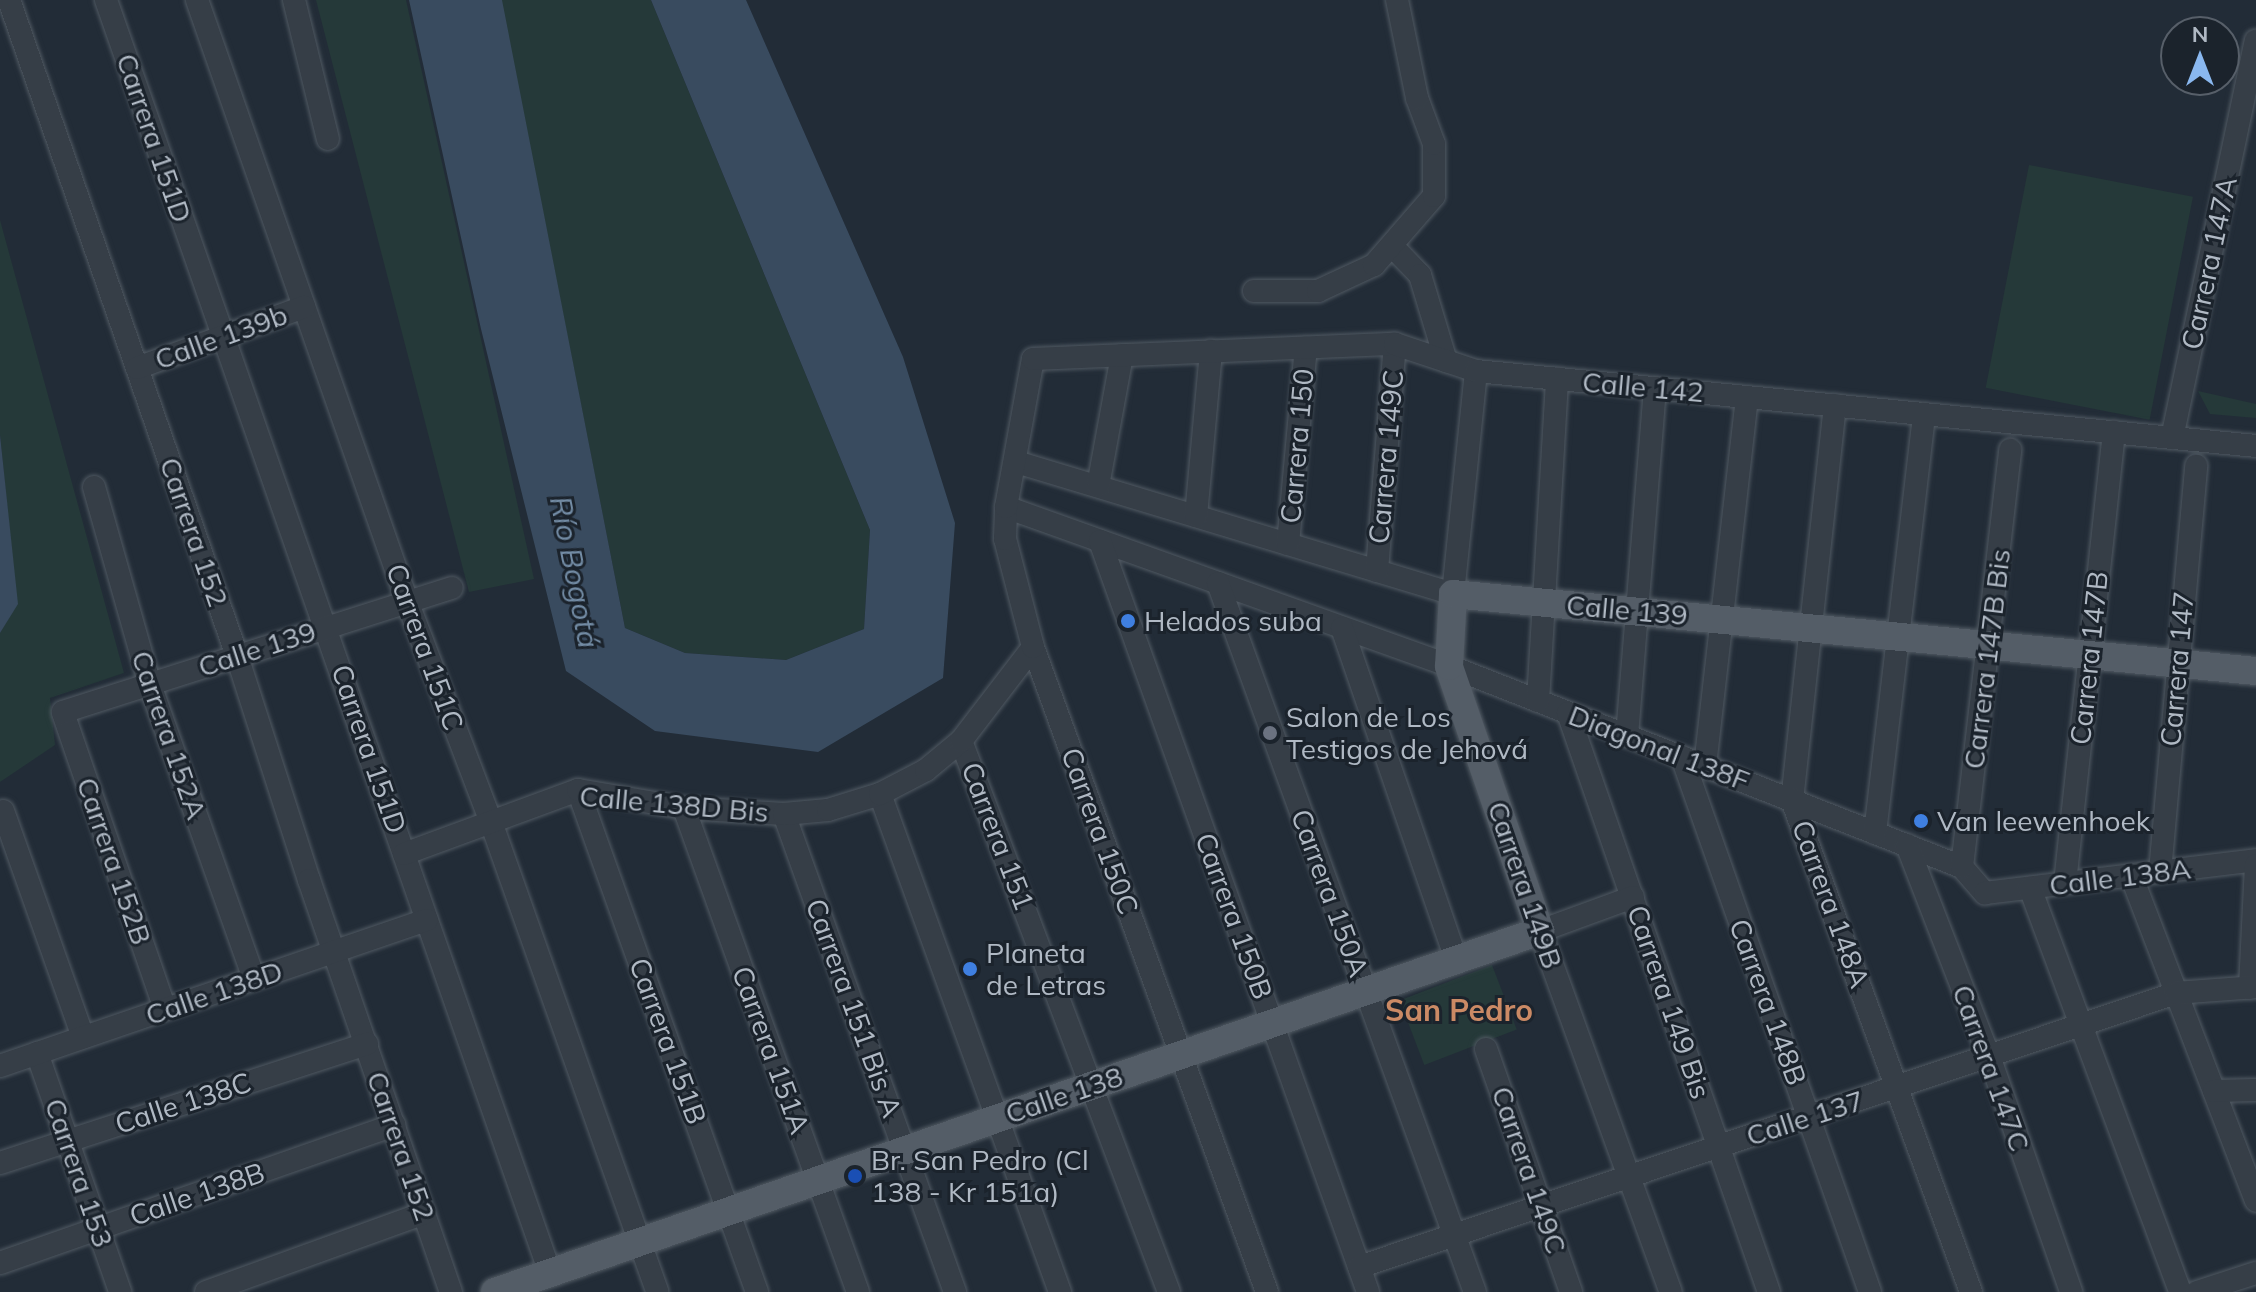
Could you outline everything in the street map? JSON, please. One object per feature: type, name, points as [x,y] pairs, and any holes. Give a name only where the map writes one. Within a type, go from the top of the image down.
[{"type":"main road","name":"Calle 139","points":[[1453,594],[2256,671]]},
{"type":"main road","name":"Carrera 149B","points":[[1453,594],[1449,666],[1540,931]]},
{"type":"main road","name":"Calle 138","points":[[495,1292],[1540,931]]},
{"type":"street","name":"Carrera 152","points":[[9,0],[237,656],[334,954],[451,1292]]},
{"type":"street","name":"Carrera 151D","points":[[106,0],[327,626],[550,1273]]},
{"type":"street","name":"Carrera 151C","points":[[197,0],[407,601],[491,822],[657,1292]]},
{"type":"street","points":[[294,0],[328,139]]},
{"type":"street","points":[[1254,291],[1318,291],[1374,265],[1393,247],[1434,196],[1434,144],[1417,98],[1397,0]]},
{"type":"street","name":"Carrera 147A","points":[[2172,438],[2256,41]]},
{"type":"street","points":[[1393,247],[1420,275],[1446,361]]},
{"type":"street","name":"Calle 139b","points":[[137,368],[304,307]]},
{"type":"street","name":"Calle 142","points":[[1033,359],[1395,344],[1476,371],[2256,446]]},
{"type":"street","name":"Carrera 149C","points":[[1377,571],[1395,344]]},
{"type":"street","name":"Carrera 150","points":[[1288,544],[1306,348]]},
{"type":"street","points":[[1196,516],[1211,351]]},
{"type":"street","points":[[1098,486],[1122,355]]},
{"type":"street","name":"Carrera 150C","points":[[1033,359],[1006,507],[1005,539],[1033,647],[1267,1292]]},
{"type":"street","name":"Carrera 149B","points":[[1453,594],[1476,371]]},
{"type":"street","points":[[1538,701],[1557,379]]},
{"type":"street","points":[[1627,736],[1655,388]]},
{"type":"street","points":[[1705,766],[1747,397]]},
{"type":"street","name":"Carrera 148A","points":[[1835,405],[1792,800],[1971,1292]]},
{"type":"street","points":[[1875,833],[1924,414]]},
{"type":"street","name":"Carrera 147B","points":[[2065,883],[2114,432]]},
{"type":"street","name":"Carrera 147B Bis","points":[[1962,867],[2010,450]]},
{"type":"street","name":"Calle 139","points":[[1016,462],[1453,594]]},
{"type":"street","name":"Carrera 147","points":[[2160,872],[2176,663],[2196,466]]},
{"type":"street","name":"Carrera 152A","points":[[94,487],[150,685],[254,979]]},
{"type":"street","name":"Diagonal 138F","points":[[1006,507],[1449,666],[1907,845],[1962,867],[1985,893]]},
{"type":"street","name":"Carrera 150B","points":[[1100,541],[1368,1292]]},
{"type":"street","name":"Carrera 150A","points":[[1218,583],[1475,1292]]},
{"type":"street","name":"Calle 139","points":[[63,712],[452,588]]},
{"type":"street","points":[[1342,628],[1456,960]]},
{"type":"street","name":"Calle 138D Bis","points":[[404,854],[578,790],[684,808],[784,814],[828,810],[880,794],[926,770],[961,741],[1033,647]]},
{"type":"street","name":"Carrera 152B","points":[[63,712],[165,1009]]},
{"type":"street","name":"Carrera 149 Bis","points":[[1568,713],[1769,1292]]},
{"type":"street","name":"Carrera 151","points":[[961,741],[1169,1292]]},
{"type":"street","name":"Carrera 148B","points":[[1682,757],[1870,1292]]},
{"type":"street","name":"Carrera 151B","points":[[578,790],[757,1292]]},
{"type":"street","points":[[880,794],[1060,1292]]},
{"type":"street","name":"Carrera 151A","points":[[684,808],[858,1292]]},
{"type":"street","points":[[3,811],[83,1037]]},
{"type":"street","name":"Carrera 151 Bis A","points":[[784,814],[955,1292]]},
{"type":"street","name":"Carrera 147C","points":[[1907,845],[1989,1056],[2071,1292]]},
{"type":"street","points":[[2253,987],[2256,863]]},
{"type":"street","name":"Calle 138A","points":[[1985,893],[2256,863]]},
{"type":"street","points":[[2131,875],[2253,1187]]},
{"type":"street","points":[[2030,888],[2180,1292]]},
{"type":"street","name":"Calle 138","points":[[1540,931],[1633,897]]},
{"type":"street","name":"Calle 138D","points":[[0,1066],[427,920]]},
{"type":"street","name":"Carrera 149B","points":[[1540,931],[1671,1292]]},
{"type":"street","name":"Calle 137","points":[[1359,1267],[2176,993],[2253,987]]},
{"type":"street","name":"Calle 138C","points":[[0,1163],[367,1044]]},
{"type":"street","name":"Carrera 149C","points":[[1486,1049],[1571,1292]]},
{"type":"street","name":"Carrera 153","points":[[37,1053],[120,1292]]},
{"type":"street","points":[[2214,1091],[2256,1090]]},
{"type":"street","name":"Calle 138B","points":[[0,1263],[395,1125]]},
{"type":"street","points":[[206,1292],[424,1213]]},
{"type":"street","points":[[2197,1292],[2256,1273]]},
{"type":"green space","points":[[316,0],[406,0],[534,579],[469,592]]},
{"type":"green space","points":[[501,0],[651,0],[870,530],[864,629],[786,660],[685,653],[625,628]]},
{"type":"green space","points":[[2029,165],[2193,197],[2150,420],[1986,388]]},
{"type":"green space","points":[[0,220],[124,673],[50,698],[55,745],[0,782],[0,633],[17,604],[0,435]]},
{"type":"green space","points":[[2198,391],[2256,404],[2256,418],[2210,414]]},
{"type":"green space","points":[[1492,965],[1517,1029],[1424,1065],[1400,1000]]},
{"type":"water","name":"Río Bogotá","points":[[409,0],[502,0],[625,628],[685,653],[786,660],[864,629],[870,530],[651,0],[746,0],[903,357],[955,523],[943,678],[818,752],[655,731],[566,671],[481,329]]},
{"type":"water","points":[[0,435],[18,604],[0,633]]},
{"type":"place","name":"Helados suba","points":[[1128,621]]},
{"type":"place","name":"Salon de Los Testigos de Jehová","points":[[1270,733]]},
{"type":"place","name":"Van leewenhoek","points":[[1921,821]]},
{"type":"place","name":"Planeta de Letras","points":[[970,969]]},
{"type":"place","name":"Br. San Pedro (Cl 138 - Kr 151a)","points":[[855,1176]]},
{"type":"district","name":"San Pedro","points":[[1459,1010]]}]
